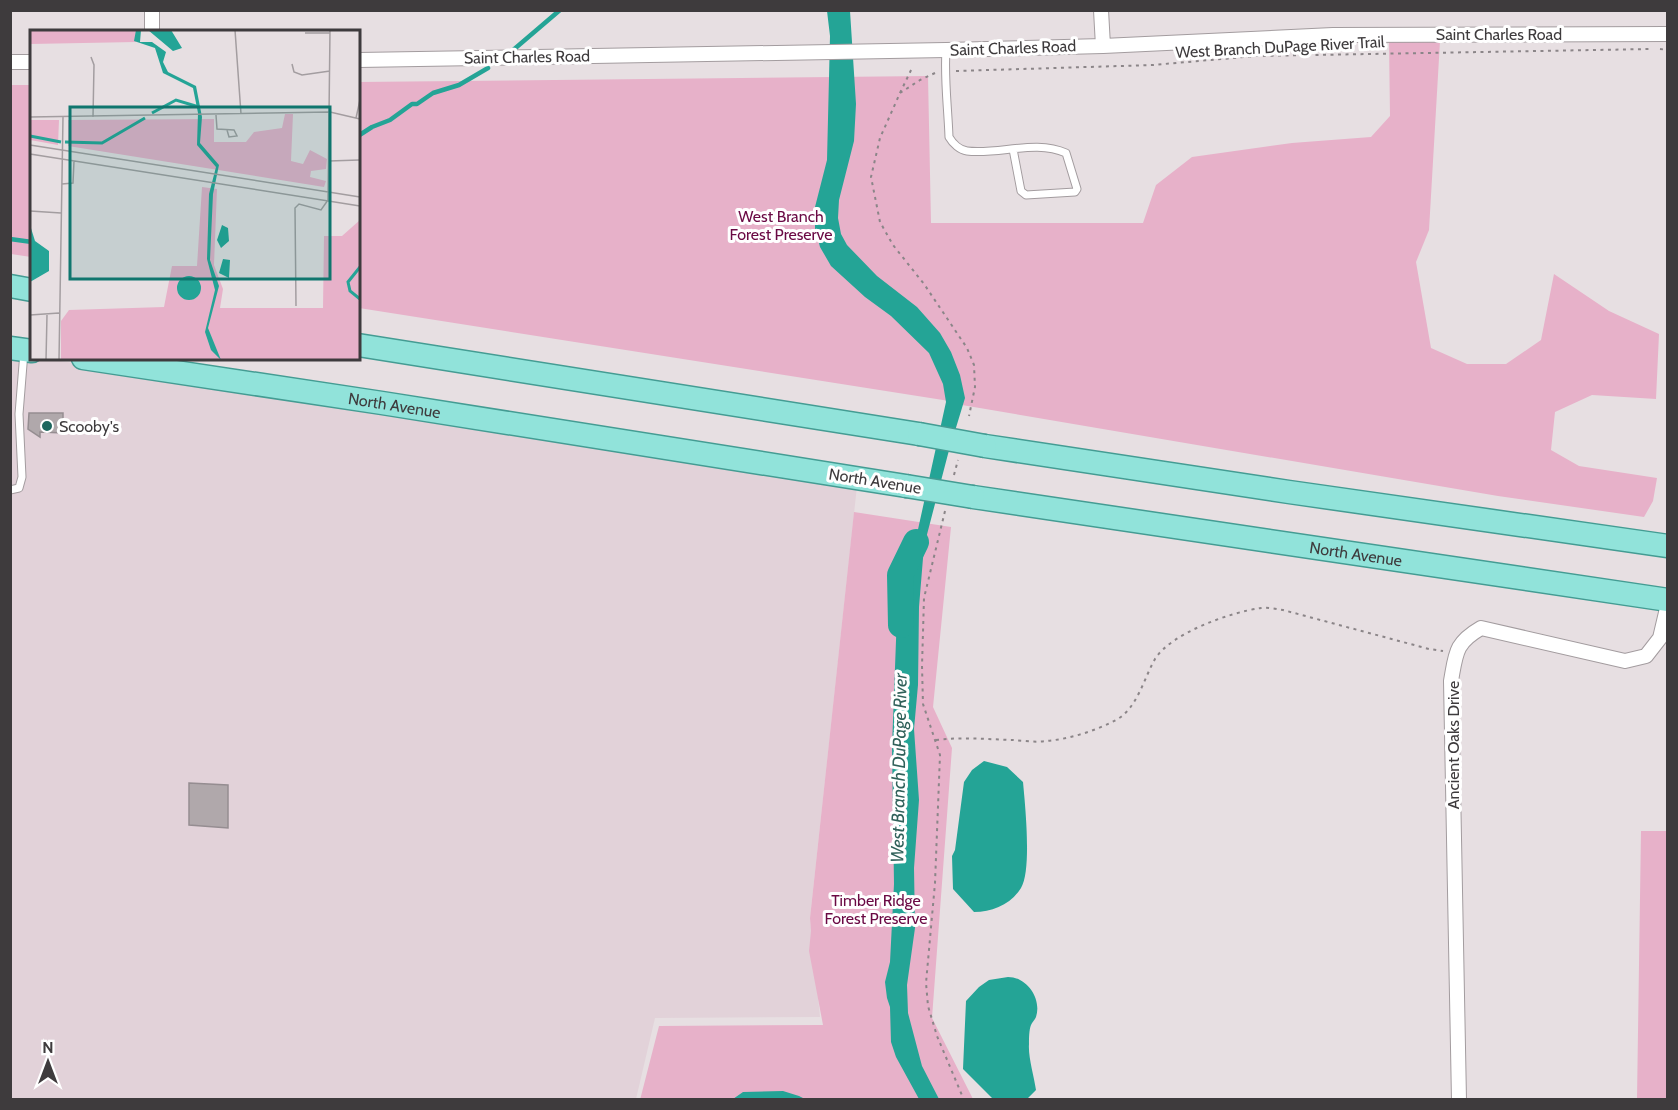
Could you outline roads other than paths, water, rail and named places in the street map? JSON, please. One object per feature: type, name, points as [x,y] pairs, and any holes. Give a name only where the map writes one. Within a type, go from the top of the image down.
[{"type":"main road","points":[[10,286],[30,290]]},
{"type":"main road","points":[[360,345],[985,446],[1668,546]]},
{"type":"main road","name":"North Avenue","points":[[96,360],[973,497],[1668,600]]},
{"type":"street","points":[[152,10],[152,30]]},
{"type":"street","points":[[1101,10],[1103,46]]},
{"type":"street","name":"Saint Charles Road","points":[[360,60],[920,51],[1103,46],[1333,35],[1668,34]]},
{"type":"street","points":[[10,62],[30,62]]},
{"type":"street","name":"Ancient Oaks Drive","points":[[1459,1100],[1451,681],[1456,653],[1465,637],[1481,628],[1625,661],[1646,656],[1660,638],[1668,604]]},
{"type":"lane","points":[[946,50],[944,72],[949,137],[952,141],[965,151],[1013,149],[1044,148],[1057,149],[1065,153],[1077,189],[1075,192],[1026,195],[1021,191],[1013,149]]},
{"type":"lane","points":[[10,490],[19,488],[22,477],[19,417],[22,349]]},
{"type":"lane","points":[[10,415],[19,417]]},
{"type":"water","points":[[827,11],[850,11],[856,104],[854,141],[839,200],[838,218],[841,234],[847,245],[877,276],[917,307],[940,333],[960,375],[965,398],[924,546],[914,729],[919,800],[914,868],[915,928],[907,985],[908,1013],[922,1066],[939,1099],[919,1099],[896,1057],[891,1042],[890,1007],[885,982],[890,962],[894,884],[892,747],[897,614],[902,586],[901,560],[904,550],[917,534],[946,402],[943,384],[929,353],[891,316],[865,297],[831,266],[820,247],[815,228],[815,207],[827,160],[830,36]]},
{"type":"water","points":[[984,761],[1007,767],[1023,782],[1027,852],[1024,879],[1017,894],[1007,903],[995,909],[974,912],[953,889],[952,856],[955,850],[964,782],[972,770]]},
{"type":"water","points":[[1008,977],[1027,985],[1037,1003],[1036,1017],[1030,1029],[1029,1049],[1036,1090],[1027,1099],[993,1099],[963,1069],[966,1001],[989,980]]},
{"type":"water","points":[[783,1091],[805,1099],[733,1099],[743,1092]]},
{"type":"waterway","points":[[512,51],[560,10]]},
{"type":"waterway","points":[[360,135],[390,120],[412,104],[417,104],[433,93],[459,85],[488,68]]},
{"type":"waterway","points":[[10,239],[30,242]]},
{"type":"waterway","name":"West Branch DuPage River","points":[[901,625],[900,575],[916,542]]},
{"type":"place","name":"Scooby's","points":[[47,426]]},
{"type":"park label","name":"West Branch Forest Preserve","points":[[781,225]]},
{"type":"park label","name":"Timber Ridge Forest Preserve","points":[[876,909]]}]
